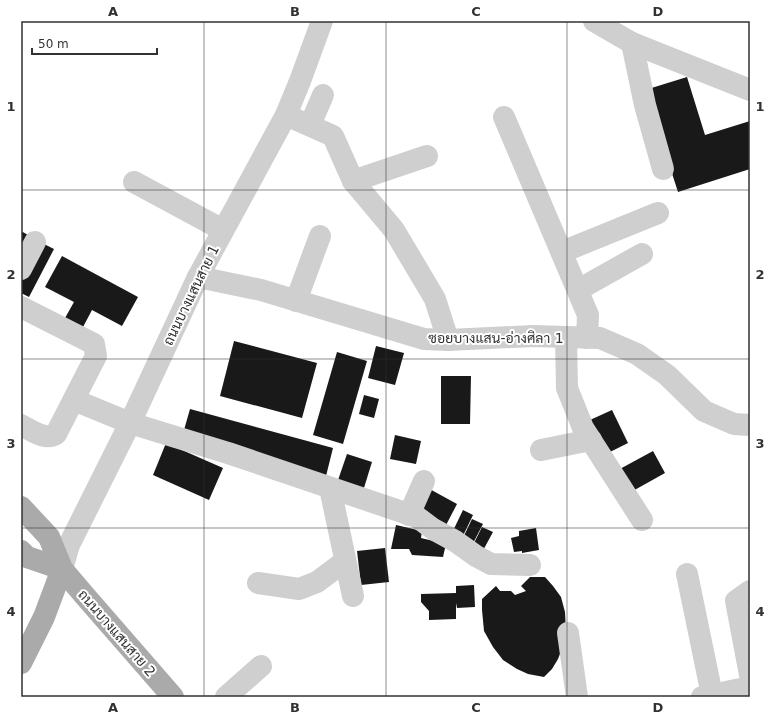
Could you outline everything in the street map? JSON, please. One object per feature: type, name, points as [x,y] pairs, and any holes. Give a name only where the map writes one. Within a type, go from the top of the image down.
[{"type":"main road","name":"ถนนบางแสนสาย 2","points":[[21,507],[49,537],[62,569],[173,697]]},
{"type":"main road","points":[[21,550],[27,557],[62,569],[44,617],[21,664]]},
{"type":"street","name":"ถนนบางแสนสาย 1","points":[[62,569],[69,545],[130,423],[198,277],[286,114],[322,21]]},
{"type":"street","points":[[594,21],[632,43],[750,90]]},
{"type":"street","points":[[632,43],[645,105],[664,169]]},
{"type":"street","points":[[310,125],[323,94]]},
{"type":"street","points":[[286,114],[333,136],[353,181],[394,230],[436,299],[448,340]]},
{"type":"street","points":[[504,117],[588,315],[576,337],[567,388],[583,428],[642,520]]},
{"type":"street","points":[[353,181],[427,156]]},
{"type":"street","points":[[134,182],[223,230]]},
{"type":"street","points":[[562,252],[658,213]]},
{"type":"street","points":[[296,301],[320,236]]},
{"type":"street","points":[[21,269],[35,242]]},
{"type":"street","points":[[578,290],[642,254]]},
{"type":"street","name":"ซอยบางแสน-อ่างศิลา 1","points":[[198,277],[261,290],[424,339],[448,340],[533,336],[600,338],[637,354],[666,375],[704,411],[734,424],[750,426]]},
{"type":"street","points":[[21,425],[44,436],[52,436],[56,434],[96,356],[94,344],[24,315]]},
{"type":"street","points":[[74,400],[130,423],[228,453],[417,517],[433,529],[455,541],[490,564],[530,565]]},
{"type":"street","points":[[541,450],[591,440]]},
{"type":"street","points":[[409,515],[424,481]]},
{"type":"street","points":[[330,488],[353,596]]},
{"type":"street","points":[[258,583],[299,589],[317,582],[345,561]]},
{"type":"street","points":[[687,574],[707,696],[750,686]]},
{"type":"street","points":[[750,591],[736,601],[750,675]]},
{"type":"street","points":[[568,633],[577,697]]},
{"type":"street","points":[[226,697],[261,666]]},
{"type":"building","points":[[687,77],[705,135],[750,121],[750,169],[678,192],[645,90]]},
{"type":"building","points":[[21,231],[28,235],[21,248]]},
{"type":"building","points":[[40,242],[54,249],[29,297],[21,293],[21,279]]},
{"type":"building","points":[[62,256],[138,297],[122,326],[92,310],[83,327],[65,318],[74,302],[45,287]]},
{"type":"building","points":[[234,341],[317,363],[302,418],[220,396]]},
{"type":"building","points":[[376,346],[404,353],[395,385],[368,378]]},
{"type":"building","points":[[337,352],[367,361],[343,444],[313,435]]},
{"type":"building","points":[[441,376],[471,376],[470,424],[441,424]]},
{"type":"building","points":[[364,395],[379,399],[374,418],[359,414]]},
{"type":"building","points":[[190,409],[333,448],[326,476],[182,437]]},
{"type":"building","points":[[612,410],[628,443],[606,454],[590,420]]},
{"type":"building","points":[[395,435],[421,441],[416,464],[390,459]]},
{"type":"building","points":[[166,443],[223,468],[209,500],[153,475]]},
{"type":"building","points":[[653,451],[665,473],[631,492],[618,470]]},
{"type":"building","points":[[347,454],[372,462],[363,491],[337,483]]},
{"type":"building","points":[[426,487],[457,504],[444,529],[413,513]]},
{"type":"building","points":[[463,510],[473,515],[461,540],[451,535]]},
{"type":"building","points":[[472,519],[483,524],[470,549],[460,544]]},
{"type":"building","points":[[396,525],[422,531],[421,538],[446,544],[443,557],[412,555],[409,549],[391,549]]},
{"type":"building","points":[[482,527],[493,532],[480,556],[470,551]]},
{"type":"building","points":[[536,528],[539,550],[522,553],[522,551],[514,552],[511,538],[519,536],[519,531]]},
{"type":"building","points":[[385,548],[389,582],[361,585],[357,551]]},
{"type":"building","points":[[530,577],[545,577],[561,597],[565,612],[566,631],[563,646],[552,669],[544,677],[528,674],[503,660],[493,647],[484,631],[482,599],[496,586],[500,591],[511,591],[515,595],[526,591],[521,586]]},
{"type":"building","points":[[474,585],[475,607],[457,608],[456,603],[456,619],[429,620],[429,611],[421,602],[421,594],[456,593],[456,586]]}]
